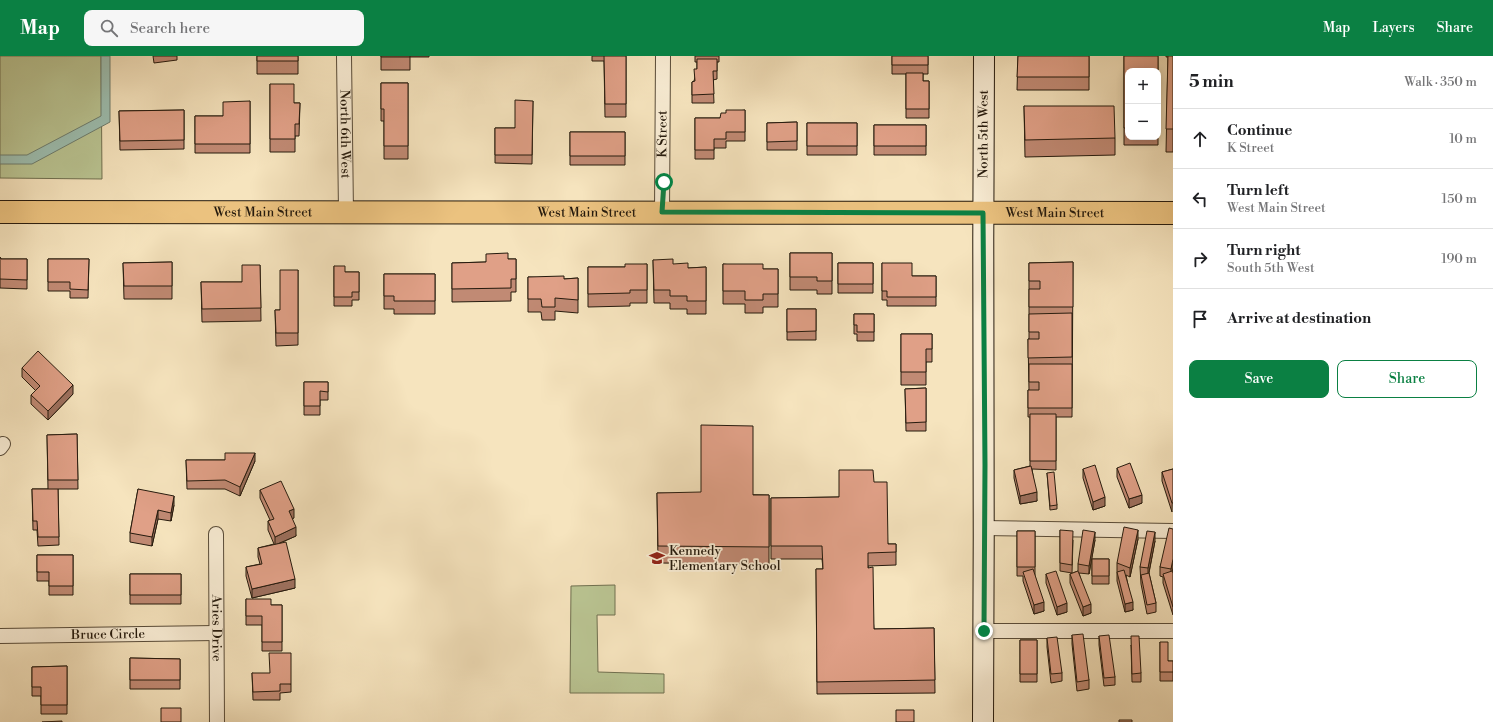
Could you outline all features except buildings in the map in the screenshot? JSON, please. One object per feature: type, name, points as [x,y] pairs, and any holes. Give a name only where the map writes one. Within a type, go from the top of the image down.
[{"type":"main road","name":"West Main Street","points":[[0,212],[1173,213]]},
{"type":"street","name":"North 6th West","points":[[344,56],[346,212]]},
{"type":"street","name":"K Street","points":[[662,212],[663,56]]},
{"type":"street","name":"North 5th West","points":[[983,722],[985,458],[983,213],[984,56]]},
{"type":"street","points":[[984,528],[1173,530]]},
{"type":"street","name":"Aries Drive","points":[[216,534],[215,633],[217,722]]},
{"type":"street","points":[[984,631],[1173,631]]},
{"type":"street","name":"Bruce Circle","points":[[0,636],[215,633]]},
{"type":"green space","points":[[0,56],[101,56],[102,179],[0,178]]},
{"type":"green space","points":[[615,585],[615,615],[597,615],[598,672],[664,674],[664,693],[570,693],[571,586]]},
{"type":"shaded area","points":[[101,56],[110,56],[110,122],[32,164],[0,164],[0,155],[27,155],[101,116]]},
{"type":"place","name":"Kennedy Elementary School","points":[[657,558]]},
{"type":"route","points":[[664,182],[662,212],[983,213],[985,465],[984,631]]}]
